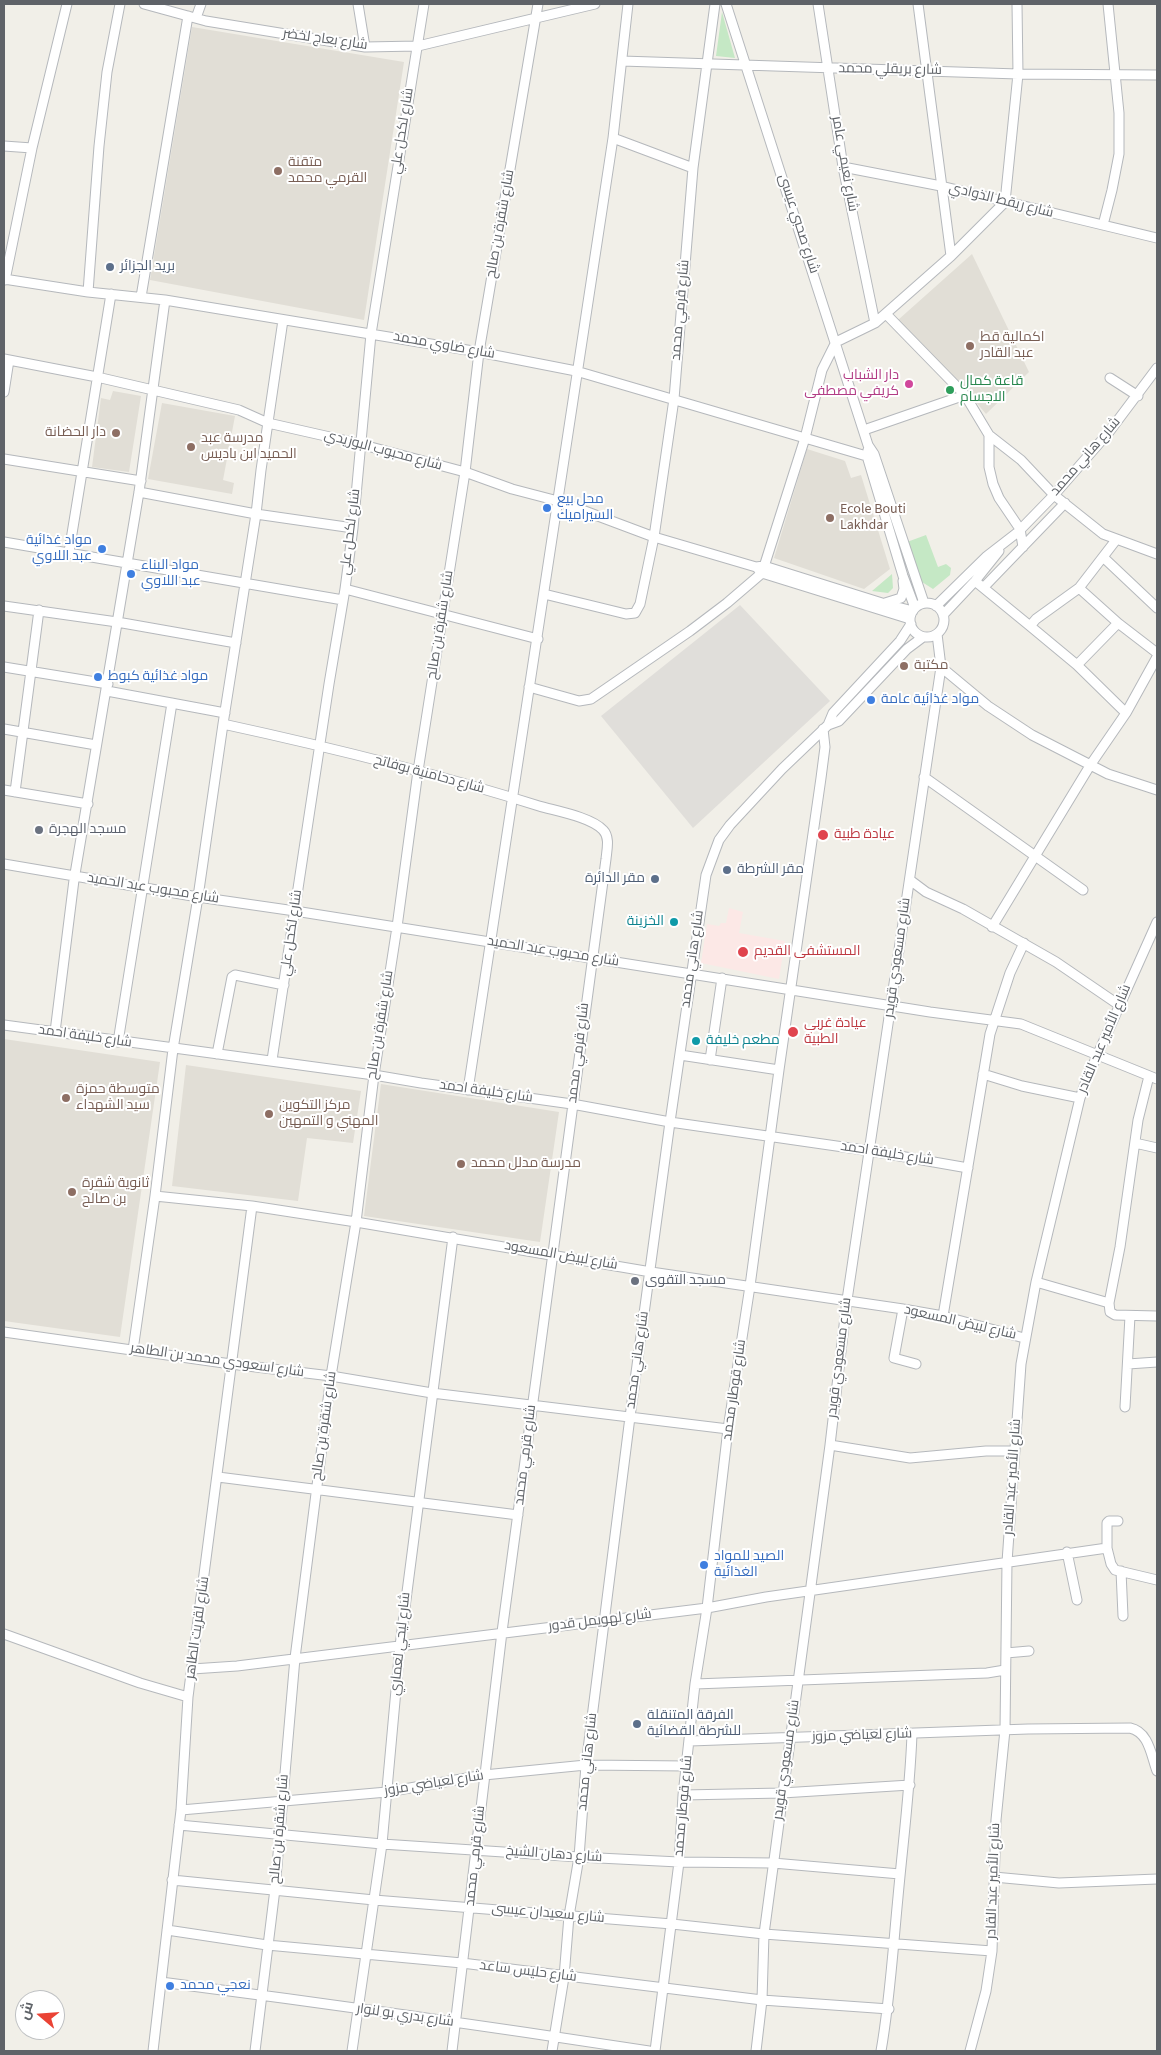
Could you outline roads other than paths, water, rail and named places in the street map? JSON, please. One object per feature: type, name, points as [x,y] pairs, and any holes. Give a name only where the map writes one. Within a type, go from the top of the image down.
[{"type":"street","points":[[5,280],[32,148],[67,4]]},
{"type":"street","points":[[88,292],[105,91],[120,4]]},
{"type":"street","name":"شارع بعاج لخضر","points":[[144,4],[192,17],[365,48],[418,46],[594,4]]},
{"type":"street","points":[[141,297],[192,17],[201,4]]},
{"type":"street","points":[[358,4],[365,48]]},
{"type":"street","name":"شارع لكحل علي","points":[[272,1060],[319,745],[345,589],[353,528],[371,334],[410,81],[418,46],[424,4]]},
{"type":"street","name":"شارع شقرة بن صالح","points":[[255,2051],[275,1889],[295,1658],[316,1488],[356,1222],[374,1075],[397,928],[418,771],[465,472],[479,352],[538,4]]},
{"type":"street","points":[[468,1090],[514,798],[576,371],[613,138],[628,4]]},
{"type":"street","name":"شارع قرمي محمد","points":[[544,594],[626,614],[635,613],[640,604],[654,537],[674,399],[693,168],[715,4]]},
{"type":"street","name":"شارع صحبي عيسى","points":[[726,4],[864,430],[912,616]]},
{"type":"street","name":"شارع نعيمي عامر","points":[[818,4],[843,167],[876,323]]},
{"type":"street","points":[[918,4],[925,71],[951,256]]},
{"type":"street","points":[[529,687],[579,701],[591,699],[690,631],[727,603],[761,568],[805,438],[822,370],[836,342],[876,323],[951,256],[1006,202],[1018,74],[1017,4]]},
{"type":"street","points":[[1103,225],[1119,154],[1119,113],[1108,4]]},
{"type":"street","name":"شارع بريقلي محمد","points":[[622,62],[1018,74],[1157,75]]},
{"type":"street","points":[[613,138],[693,168]]},
{"type":"street","points":[[4,146],[32,148]]},
{"type":"street","name":"شارع ريقط الذوادي","points":[[843,167],[941,186],[1157,238]]},
{"type":"street","name":"شارع ضاوي محمد","points":[[5,280],[88,292],[165,300],[479,352],[576,371],[805,438],[871,455]]},
{"type":"street","points":[[69,552],[111,294]]},
{"type":"street","points":[[55,1032],[75,876],[141,481],[165,300]]},
{"type":"street","points":[[886,314],[966,395],[989,435],[1021,460],[1054,495],[1087,523],[1116,540],[1157,554]]},
{"type":"street","points":[[133,1350],[155,1196],[172,1049],[198,897],[256,514],[283,320]]},
{"type":"street","points":[[4,392],[6,359]]},
{"type":"street","name":"شارع محبوب البوزيدي","points":[[6,359],[246,412],[268,423],[361,444],[465,472],[512,489],[558,501],[654,537],[761,568]]},
{"type":"street","name":"شارع هاني محمد","points":[[943,615],[975,581],[1009,540],[1054,495],[1109,432],[1138,396],[1157,368]]},
{"type":"street","points":[[1110,378],[1138,396]]},
{"type":"street","points":[[864,430],[966,395]]},
{"type":"street","points":[[989,435],[989,467],[993,484],[999,498],[1020,529],[1023,547]]},
{"type":"street","name":"شارع صحبي عيسى","points":[[871,455],[924,603]]},
{"type":"street","points":[[4,459],[141,481]]},
{"type":"street","points":[[139,492],[256,514],[353,528]]},
{"type":"street","points":[[984,587],[1065,503]]},
{"type":"street","name":"شارع هاني محمد","points":[[936,606],[987,556],[1009,540]]},
{"type":"street","points":[[1030,626],[1036,619],[1079,588],[1116,540]]},
{"type":"street","points":[[4,542],[343,600]]},
{"type":"street","points":[[1103,557],[1157,608]]},
{"type":"street","points":[[761,568],[882,604],[912,616]]},
{"type":"street","points":[[761,568],[912,616]]},
{"type":"street","name":"شارع صحبي عيسى","points":[[882,604],[901,598],[904,589],[903,576]]},
{"type":"street","points":[[975,581],[1077,665],[1126,712]]},
{"type":"street","points":[[992,927],[1090,764],[1126,712],[1157,655],[1079,588]]},
{"type":"street","points":[[345,589],[538,639]]},
{"type":"street","points":[[924,603],[936,606],[943,615],[942,627],[937,634],[923,637],[917,634],[912,616],[924,603]]},
{"type":"street","points":[[4,606],[117,622],[236,643]]},
{"type":"street","points":[[15,792],[39,610]]},
{"type":"street","name":"شارع هاني محمد","points":[[552,2051],[564,1977],[569,1916],[579,1857],[586,1765],[630,1417],[704,883],[719,840],[742,811],[826,727],[833,713],[900,641],[912,616]]},
{"type":"street","points":[[1077,665],[1091,653],[1118,623]]},
{"type":"street","name":"شارع مسعودي قويدر","points":[[756,2051],[762,2000],[764,1934],[830,1446],[847,1300],[871,1151],[941,668],[940,646],[937,634]]},
{"type":"street","points":[[826,727],[839,721],[907,649],[923,637]]},
{"type":"street","points":[[4,667],[225,713]]},
{"type":"street","points":[[941,668],[988,706],[1050,746],[1108,774],[1157,790]]},
{"type":"street","points":[[118,1042],[172,703]]},
{"type":"street","name":"شارع دحامنية بوفاتح","points":[[223,724],[319,745],[418,771],[585,820],[599,826],[606,835],[606,859]]},
{"type":"street","name":"شارع قوطار محمد","points":[[655,2051],[679,1862],[683,1795],[695,1684],[707,1608],[728,1429],[750,1286],[825,747],[826,727]]},
{"type":"street","points":[[4,729],[96,744]]},
{"type":"street","points":[[924,776],[1083,890]]},
{"type":"street","points":[[4,790],[88,804]]},
{"type":"street","name":"شارع قرمي محمد","points":[[452,2051],[502,1632],[591,958],[606,859]]},
{"type":"street","name":"شارع محبوب عبد الحميد","points":[[4,864],[198,897],[692,973],[930,1012],[1021,1024],[1153,1078]]},
{"type":"street","points":[[910,880],[926,892],[963,909],[1056,962],[1119,1005]]},
{"type":"street","name":"شارع الأمير عبد القادر","points":[[970,2051],[986,1991],[992,1951],[996,1820],[1005,1730],[1007,1562],[1024,1338],[1080,1098],[1119,1005],[1157,922]]},
{"type":"street","points":[[943,1316],[982,1074],[994,1020],[1010,974],[1024,944]]},
{"type":"street","points":[[217,1054],[232,977],[284,984]]},
{"type":"street","points":[[710,1060],[722,978]]},
{"type":"street","name":"شارع خليفة احمد","points":[[4,1025],[118,1042],[272,1060],[572,1104],[670,1122],[871,1151],[968,1168]]},
{"type":"street","points":[[680,1055],[779,1070]]},
{"type":"street","points":[[982,1074],[1022,1086],[1080,1098]]},
{"type":"street","points":[[1153,1078],[1135,1143],[1120,1246],[1108,1309],[1112,1314],[1157,1316]]},
{"type":"street","points":[[1135,1143],[1157,1148]]},
{"type":"street","name":"شارع لبيض المسعود","points":[[155,1196],[252,1206],[453,1237],[651,1272],[903,1309],[943,1316],[1024,1338]]},
{"type":"street","name":"شارع لقريت الطاهر","points":[[153,2051],[181,1810],[188,1697],[252,1206]]},
{"type":"street","name":"شارع ليحي لعماري","points":[[352,2051],[382,1844],[400,1646],[453,1237]]},
{"type":"street","points":[[1036,1282],[1109,1304]]},
{"type":"street","points":[[903,1309],[894,1358],[916,1364]]},
{"type":"street","points":[[1125,1407],[1130,1316]]},
{"type":"street","name":"شارع اسعودي محمد بن الطاهر","points":[[4,1332],[231,1364],[332,1376],[432,1393],[728,1429]]},
{"type":"street","points":[[1128,1364],[1157,1362]]},
{"type":"street","points":[[830,1446],[910,1458],[986,1451],[1015,1451]]},
{"type":"street","points":[[218,1477],[518,1515]]},
{"type":"street","points":[[1118,1522],[1110,1521],[1108,1523],[1107,1548],[1113,1568],[1157,1580]]},
{"type":"street","name":"شارع لهويمل قدور","points":[[192,1669],[237,1666],[707,1608],[1067,1552],[1107,1548]]},
{"type":"street","points":[[1067,1552],[1077,1600]]},
{"type":"street","points":[[1121,1571],[1122,1616]]},
{"type":"street","points":[[4,1634],[140,1683],[188,1697]]},
{"type":"street","points":[[1006,1653],[1029,1651]]},
{"type":"street","points":[[695,1684],[797,1682],[987,1673],[1005,1670]]},
{"type":"street","name":"شارع لعياضي مزوز","points":[[690,1741],[1005,1730],[1136,1729],[1143,1735],[1157,1771]]},
{"type":"street","points":[[881,2051],[888,2009],[893,1942],[910,1785],[912,1734]]},
{"type":"street","name":"شارع لعياضي مزوز","points":[[181,1810],[387,1792],[484,1775],[586,1765],[687,1766]]},
{"type":"street","points":[[683,1795],[782,1793],[910,1785]]},
{"type":"street","name":"شارع دهان الشيخ","points":[[179,1825],[280,1836],[382,1844],[679,1862],[773,1863],[900,1874]]},
{"type":"street","points":[[994,1877],[1059,1883],[1157,1878]]},
{"type":"street","name":"شارع سعيدان عيسى","points":[[172,1880],[374,1900],[672,1924],[764,1934],[893,1942],[992,1951]]},
{"type":"street","name":"شارع حليس ساعد","points":[[167,1930],[267,1945],[462,1963],[762,2000],[888,2009]]},
{"type":"street","name":"شارع بدري بو لنوار","points":[[161,1982],[649,2051]]},
{"type":"place","name":"متقنة القرمي محمد","points":[[278,171]]},
{"type":"place","name":"بريد الجزائر","points":[[110,267]]},
{"type":"place","name":"اكمالية قط عبد القادر","points":[[970,346]]},
{"type":"place","name":"دار الشباب كريفي مصطفى","points":[[909,384]]},
{"type":"place","name":"قاعة كمال الاجسام","points":[[950,390]]},
{"type":"place","name":"دار الحضانة","points":[[116,433]]},
{"type":"place","name":"مدرسة عبد الحميد ابن باديس","points":[[191,447]]},
{"type":"place","name":"محل بيع السيراميك","points":[[547,508]]},
{"type":"place","name":"Ecole Bouti Lakhdar","points":[[830,518]]},
{"type":"place","name":"مواد غذائية عبد اللاوي","points":[[102,549]]},
{"type":"place","name":"مواد البناء عبد اللاوي","points":[[131,574]]},
{"type":"place","name":"مكتبة","points":[[904,666]]},
{"type":"place","name":"مواد غذائية كبوط","points":[[98,677]]},
{"type":"place","name":"مواد غذائية عامة","points":[[871,700]]},
{"type":"place","name":"مسجد الهجرة","points":[[39,830]]},
{"type":"place","name":"عيادة طبية","points":[[823,835]]},
{"type":"place","name":"مقر الشرطة","points":[[727,870]]},
{"type":"place","name":"مقر الدائرة","points":[[655,879]]},
{"type":"place","name":"الخزينة","points":[[674,922]]},
{"type":"place","name":"المستشفى القديم","points":[[743,952]]},
{"type":"place","name":"عيادة غربي الطبية","points":[[793,1032]]},
{"type":"place","name":"مطعم خليفة","points":[[696,1041]]},
{"type":"place","name":"متوسطة حمزة سيد الشهداء","points":[[66,1098]]},
{"type":"place","name":"مركز التكوين المهني و التمهين","points":[[269,1114]]},
{"type":"place","name":"مدرسة مدلل محمد","points":[[461,1164]]},
{"type":"place","name":"ثانوية شقرة بن صالح","points":[[72,1192]]},
{"type":"place","name":"مسجد التقوى","points":[[635,1281]]},
{"type":"place","name":"الصيد للمواد الغذائية","points":[[704,1565]]},
{"type":"place","name":"الفرقة المتنقلة للشرطة القضائية","points":[[637,1724]]},
{"type":"place","name":"نعجي محمد","points":[[170,1986]]}]
